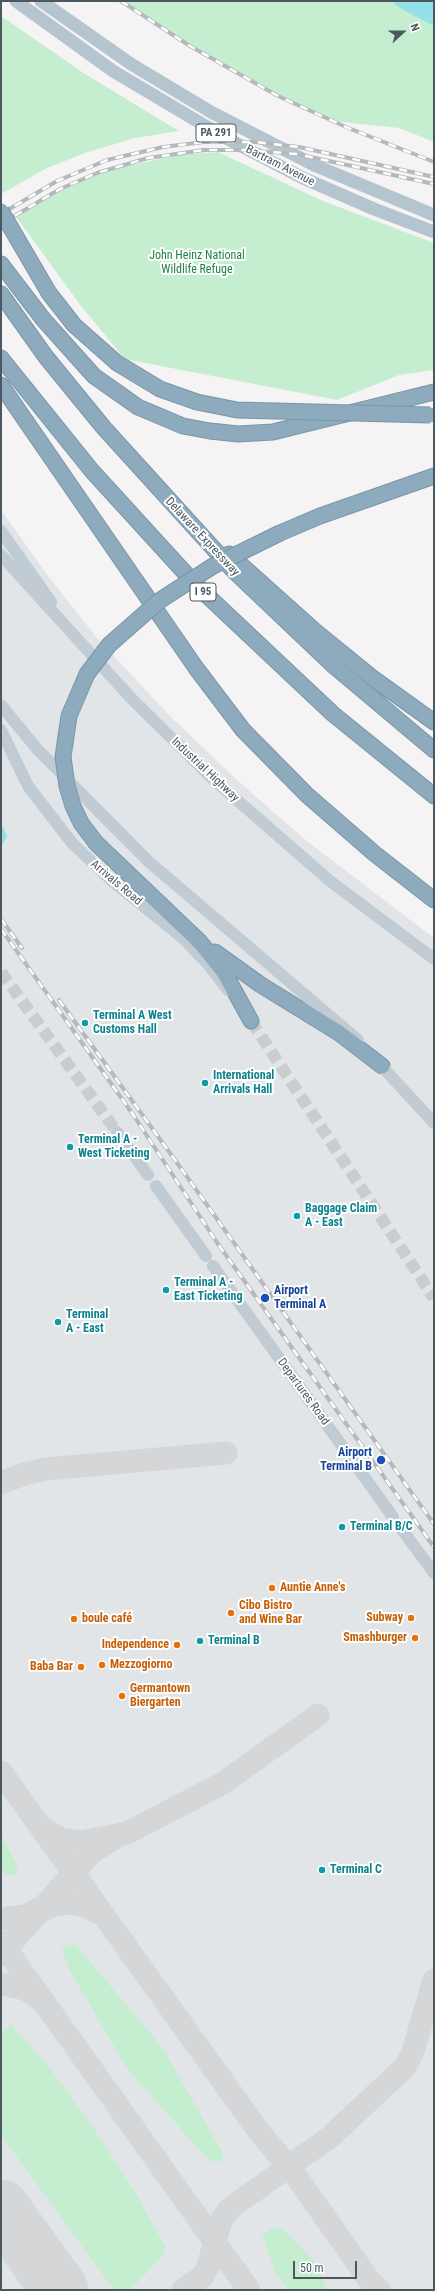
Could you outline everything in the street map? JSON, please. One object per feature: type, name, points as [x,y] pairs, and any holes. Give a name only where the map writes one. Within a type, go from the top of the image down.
[{"type":"highway","points":[[1,211],[49,293],[74,324],[117,363],[154,386],[197,402],[237,410],[432,415]]},
{"type":"highway","points":[[1,264],[47,324],[94,376],[138,407],[184,426],[238,434],[273,432],[434,392]]},
{"type":"highway","name":"Delaware Expressway","points":[[1,294],[80,399],[166,498],[233,570],[284,620],[352,682],[434,750]]},
{"type":"highway","name":"I 95","points":[[1,358],[97,477],[197,586],[333,714],[434,796]]},
{"type":"highway","points":[[1,385],[196,668],[238,724],[264,753],[307,795],[375,854],[434,900]]},
{"type":"highway","points":[[382,1066],[328,1026],[253,980],[193,934],[96,843],[84,827],[73,806],[67,786],[63,756],[69,716],[87,674],[114,640],[159,601],[213,566],[280,533],[327,513],[434,476]]},
{"type":"highway","points":[[407,486],[434,480]]},
{"type":"highway","points":[[166,498],[315,631],[374,679],[434,722]]},
{"type":"highway","points":[[193,934],[224,972],[251,1021]]},
{"type":"main road","name":"Bartram Avenue","points":[[16,1],[113,71],[224,137],[303,178],[374,209],[434,232]]},
{"type":"main road","name":"Bartram Avenue","points":[[42,1],[131,64],[211,112],[314,165],[434,215]]},
{"type":"street","points":[[1,531],[89,652]]},
{"type":"street","name":"Industrial Highway","points":[[1,555],[89,652],[162,729],[260,821],[343,890],[434,959]]},
{"type":"street","points":[[1,705],[38,750],[148,861],[354,1036],[434,1123]]},
{"type":"street","name":"Arrivals Road","points":[[1,730],[28,786],[72,844],[111,880],[190,944],[217,975],[251,1021]]},
{"type":"street","points":[[117,1132],[148,1175]]},
{"type":"street","name":"Departures Road","points":[[156,1186],[434,1572]]},
{"type":"shaded area","points":[[1,510],[45,572],[97,638],[169,715],[238,781],[308,842],[434,938],[434,2290],[1,2290]]},
{"type":"green space","points":[[122,1],[434,1],[434,142],[399,128],[333,121],[268,91],[200,53]]},
{"type":"green space","points":[[1,16],[85,74],[179,131],[135,138],[85,153],[45,169],[1,194]]},
{"type":"green space","name":"John Heinz National Wildlife Refuge","points":[[218,152],[323,201],[434,243],[434,370],[399,375],[337,400],[125,359],[81,306],[14,214],[64,187],[110,170],[177,155]]},
{"type":"green space","points":[[1,1835],[17,1865],[18,1870],[15,1875],[7,1875],[1,1869]]},
{"type":"green space","points":[[68,1944],[74,1945],[80,1950],[162,2047],[221,2150],[223,2156],[222,2161],[213,2162],[205,2156],[128,2070],[69,1969],[62,1949]]},
{"type":"green space","points":[[11,2025],[47,2064],[91,2124],[135,2192],[166,2248],[162,2257],[130,2290],[114,2290],[1,2135],[1,2034]]},
{"type":"green space","points":[[274,2227],[284,2230],[317,2264],[327,2290],[290,2290],[287,2288],[276,2273],[262,2236]]},
{"type":"water","points":[[393,1],[434,1],[434,26],[405,11]]},
{"type":"water","points":[[1,822],[7,837],[1,847]]},
{"type":"taxiway","points":[[1,1483],[24,1474],[46,1469],[226,1453]]},
{"type":"taxiway","points":[[43,1828],[61,1839],[81,1842],[127,1833],[223,1783],[318,1715]]},
{"type":"taxiway","points":[[1,1772],[257,2129],[296,2176],[369,2280],[379,2290]]},
{"type":"taxiway","points":[[1,1955],[91,1853],[112,1840]]},
{"type":"taxiway","points":[[40,1912],[54,1905],[69,1903],[86,1906],[103,1915]]},
{"type":"taxiway","points":[[1,1919],[26,1916],[40,1908]]},
{"type":"taxiway","points":[[1,1942],[249,2290]]},
{"type":"taxiway","points":[[183,2290],[202,2277],[207,2269],[221,2221],[229,2209],[330,2137],[406,2066],[413,2051],[434,1980]]},
{"type":"taxiway","points":[[1,1984],[25,1989],[41,2000]]},
{"type":"runway","points":[[1,2208],[60,2290]]},
{"type":"tunnel","points":[[1,972],[117,1132]]},
{"type":"tunnel","points":[[251,1021],[434,1298]]},
{"type":"railway","points":[[121,1],[190,46],[278,96],[346,127],[434,162]]},
{"type":"railway","points":[[1,214],[57,181],[107,160],[163,147],[204,142],[255,142],[299,147],[434,177]]},
{"type":"railway","points":[[1,224],[60,189],[97,173],[148,158],[204,150],[243,150],[297,154],[434,184]]},
{"type":"railway","points":[[1,919],[22,948]]},
{"type":"railway","points":[[1,929],[132,1113],[218,1244],[434,1547]]},
{"type":"railway","points":[[59,1000],[170,1153],[434,1524]]},
{"type":"place","name":"Terminal A West Customs Hall","points":[[85,1023]]},
{"type":"place","name":"International Arrivals Hall","points":[[205,1083]]},
{"type":"place","name":"Terminal A - West Ticketing","points":[[70,1147]]},
{"type":"place","name":"Baggage Claim A - East","points":[[297,1216]]},
{"type":"place","name":"Terminal A - East Ticketing","points":[[166,1290]]},
{"type":"place","name":"Airport Terminal A","points":[[265,1298]]},
{"type":"place","name":"Terminal A - East","points":[[58,1322]]},
{"type":"place","name":"Airport Terminal B","points":[[381,1460]]},
{"type":"place","name":"Terminal B/C","points":[[342,1527]]},
{"type":"place","name":"Auntie Anne's","points":[[272,1588]]},
{"type":"place","name":"Cibo Bistro and Wine Bar","points":[[231,1613]]},
{"type":"place","name":"Subway","points":[[411,1618]]},
{"type":"place","name":"boule café","points":[[74,1619]]},
{"type":"place","name":"Smashburger","points":[[415,1638]]},
{"type":"place","name":"Terminal B","points":[[200,1641]]},
{"type":"place","name":"Independence","points":[[177,1645]]},
{"type":"place","name":"Mezzogiorno","points":[[102,1665]]},
{"type":"place","name":"Baba Bar","points":[[81,1667]]},
{"type":"place","name":"Germantown Biergarten","points":[[122,1696]]},
{"type":"place","name":"Terminal C","points":[[322,1870]]}]
